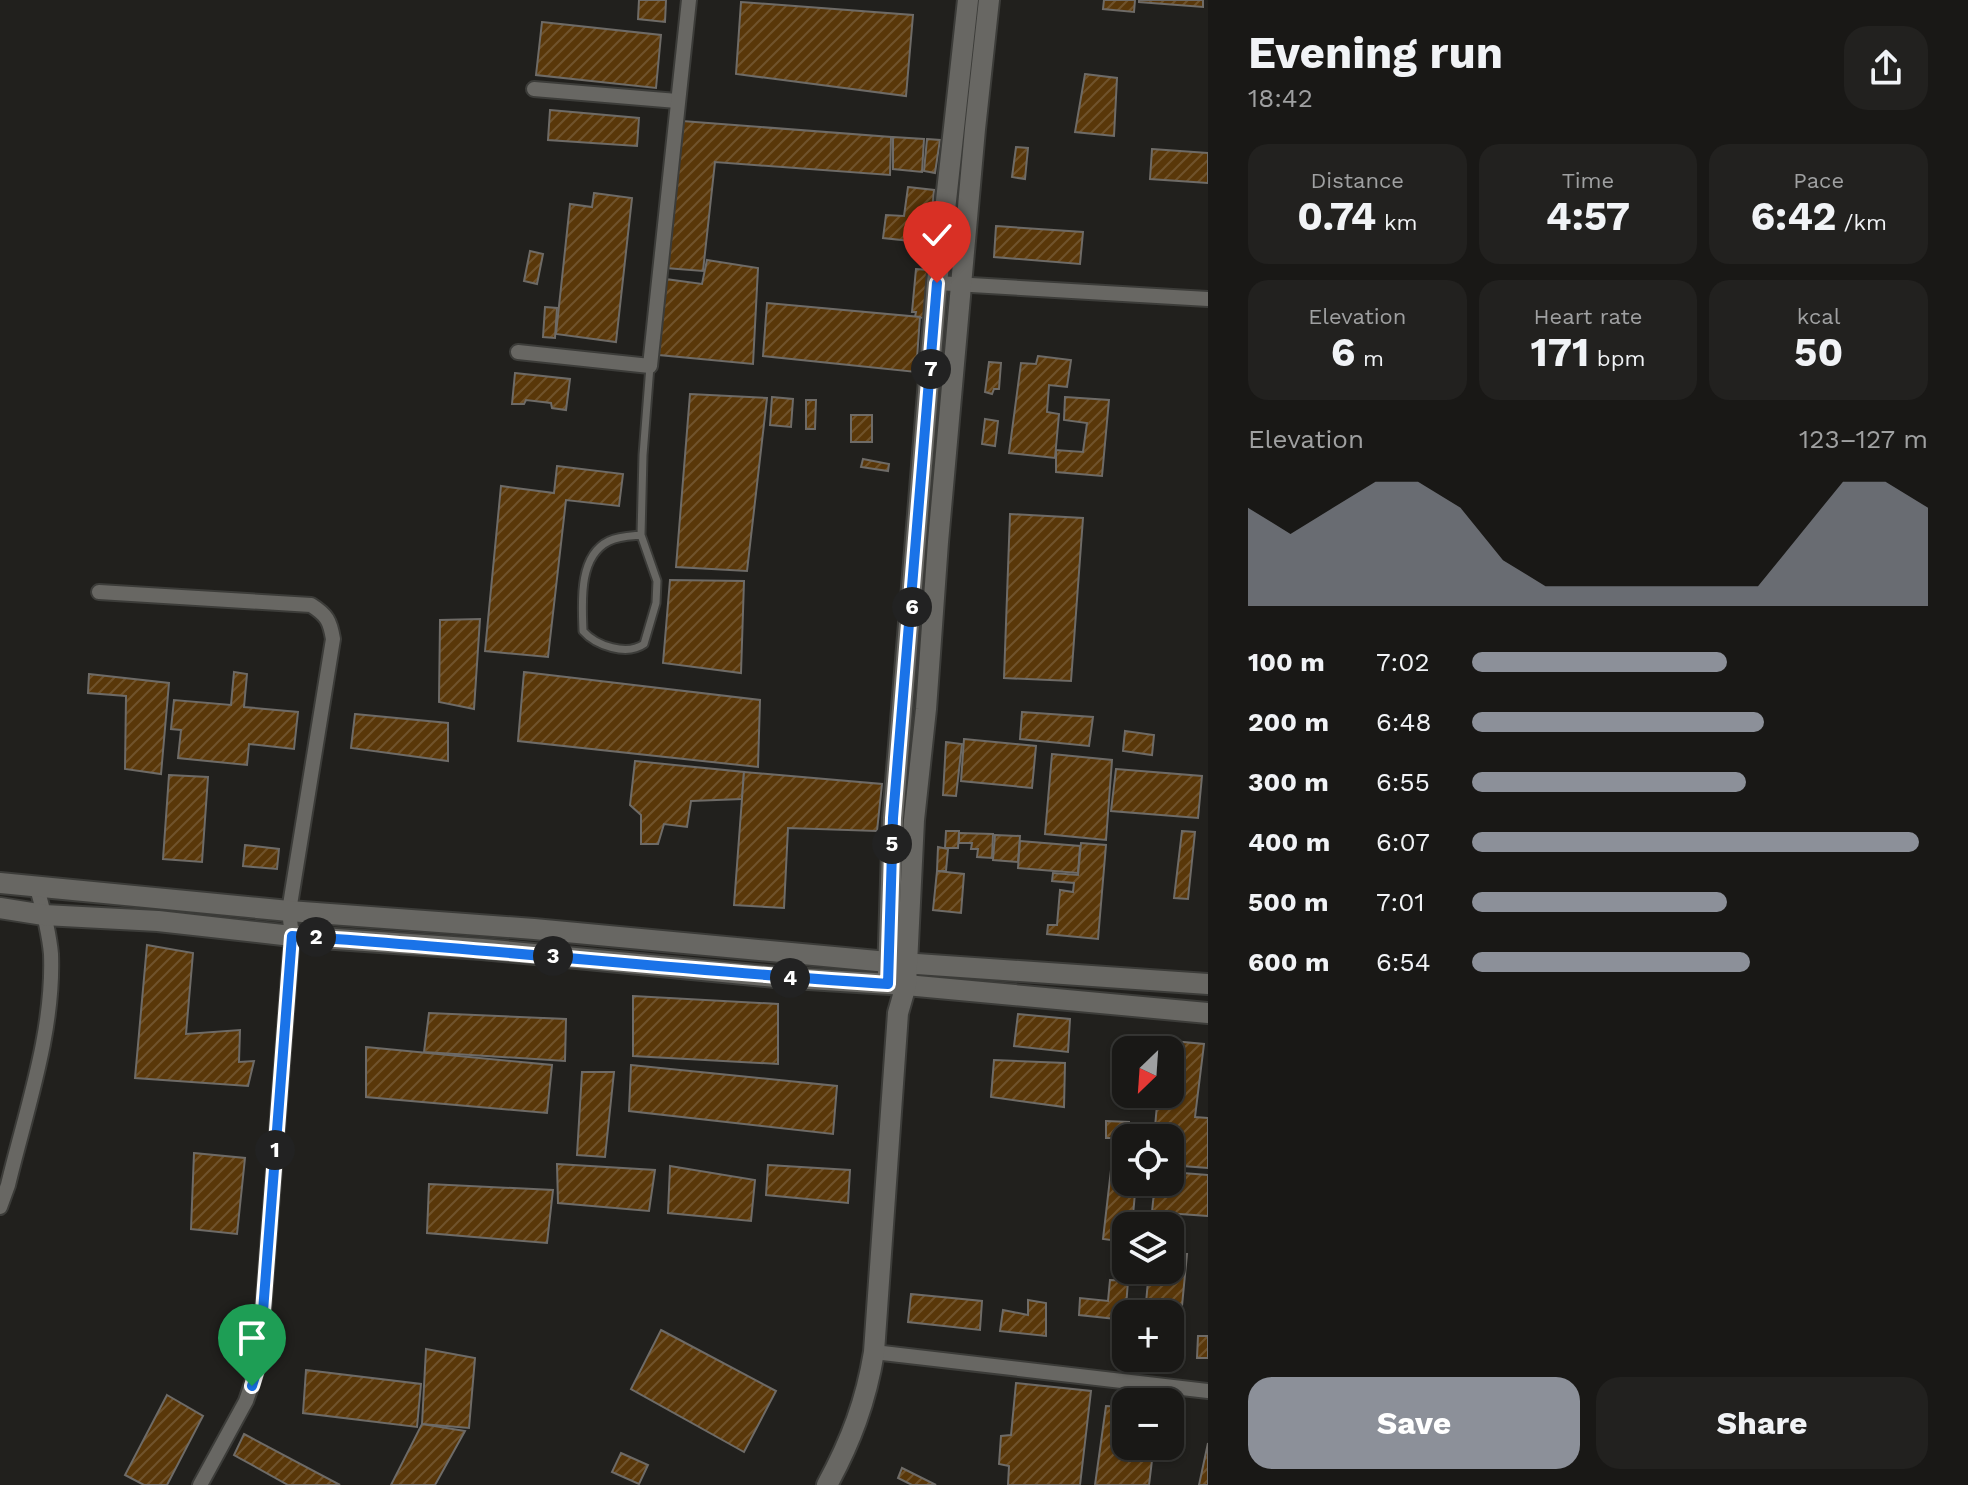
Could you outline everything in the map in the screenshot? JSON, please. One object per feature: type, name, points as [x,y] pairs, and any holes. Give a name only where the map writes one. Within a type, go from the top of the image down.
[{"type":"street","points":[[518,352],[650,366],[689,0]]},
{"type":"street","points":[[827,1485],[867,1395],[874,1352],[898,1013],[904,705],[963,284],[968,0]]},
{"type":"street","points":[[904,819],[926,709],[937,283],[989,0]]},
{"type":"street","points":[[534,89],[677,101]]},
{"type":"street","points":[[937,283],[1208,299]]},
{"type":"street","points":[[99,592],[311,605],[325,613],[330,621],[333,639],[289,911],[292,936],[259,1363],[246,1401],[200,1485]]},
{"type":"street","points":[[904,705],[926,709]]},
{"type":"street","points":[[0,883],[898,963],[1208,984]]},
{"type":"street","points":[[0,1207],[46,1027],[50,995],[51,952],[37,888]]},
{"type":"street","points":[[0,908],[44,915],[158,921],[292,936],[482,949],[1208,1013]]},
{"type":"street","points":[[874,1352],[1208,1391]]},
{"type":"lane","points":[[641,535],[605,542],[593,556],[587,571],[581,595],[583,631],[606,646],[631,649],[644,644],[656,603],[657,581],[641,535],[650,366]]},
{"type":"building","points":[[639,0],[666,0],[665,22],[638,19]]},
{"type":"building","points":[[1104,0],[1135,0],[1134,12],[1103,9]]},
{"type":"building","points":[[1203,0],[1203,7],[1139,2]]},
{"type":"building","points":[[741,2],[913,15],[906,96],[736,74]]},
{"type":"building","points":[[542,22],[661,35],[656,88],[536,75]]},
{"type":"building","points":[[1085,74],[1117,78],[1114,136],[1075,132]]},
{"type":"building","points":[[550,110],[639,118],[637,146],[548,140]]},
{"type":"building","points":[[682,121],[891,137],[890,175],[715,162],[703,271],[666,268]]},
{"type":"building","points":[[893,137],[924,139],[922,172],[893,169]]},
{"type":"building","points":[[927,139],[940,140],[935,173],[924,171]]},
{"type":"building","points":[[1016,147],[1028,148],[1025,179],[1012,177]]},
{"type":"building","points":[[1152,149],[1208,153],[1208,183],[1150,179]]},
{"type":"building","points":[[908,187],[934,190],[929,243],[883,238],[886,215],[904,216]]},
{"type":"building","points":[[594,193],[632,198],[616,342],[556,334],[570,204],[592,207]]},
{"type":"building","points":[[996,226],[1083,232],[1080,264],[994,257]]},
{"type":"building","points":[[530,251],[543,254],[537,284],[524,281]]},
{"type":"building","points":[[707,260],[758,268],[753,364],[659,355],[665,279],[702,284]]},
{"type":"building","points":[[916,269],[928,270],[924,318],[915,317],[916,312],[912,312]]},
{"type":"building","points":[[767,303],[920,317],[916,372],[763,356]]},
{"type":"building","points":[[545,307],[557,308],[555,338],[543,337]]},
{"type":"building","points":[[1038,356],[1071,360],[1067,387],[1049,385],[1047,412],[1059,414],[1055,458],[1009,453],[1021,363],[1036,364]]},
{"type":"building","points":[[989,362],[1001,363],[999,389],[994,389],[992,394],[985,392]]},
{"type":"building","points":[[515,373],[570,379],[566,410],[552,408],[551,403],[526,400],[524,404],[512,404]]},
{"type":"building","points":[[690,394],[767,398],[747,571],[676,567]]},
{"type":"building","points":[[772,397],[793,399],[791,427],[770,425]]},
{"type":"building","points":[[1065,397],[1109,400],[1102,476],[1056,472],[1056,450],[1083,452],[1087,423],[1064,420]]},
{"type":"building","points":[[806,400],[816,400],[815,429],[806,429]]},
{"type":"building","points":[[851,415],[872,415],[872,442],[851,442]]},
{"type":"building","points":[[985,419],[998,421],[995,446],[982,444]]},
{"type":"building","points":[[863,459],[889,464],[888,471],[861,467]]},
{"type":"building","points":[[557,466],[623,474],[619,506],[566,500],[548,657],[485,651],[501,486],[554,493]]},
{"type":"building","points":[[1010,514],[1083,518],[1071,681],[1004,678]]},
{"type":"building","points":[[670,580],[744,581],[741,673],[663,663]]},
{"type":"building","points":[[480,619],[474,709],[439,702],[440,620]]},
{"type":"building","points":[[234,672],[247,674],[244,707],[298,712],[294,749],[249,744],[247,765],[178,758],[181,730],[171,729],[174,700],[231,705]]},
{"type":"building","points":[[524,672],[760,700],[758,767],[518,741]]},
{"type":"building","points":[[89,674],[169,683],[161,774],[125,769],[126,696],[88,693]]},
{"type":"building","points":[[1022,712],[1093,717],[1089,746],[1020,739]]},
{"type":"building","points":[[355,714],[448,723],[448,761],[351,748]]},
{"type":"building","points":[[1125,731],[1154,735],[1152,755],[1123,751]]},
{"type":"building","points":[[964,739],[1036,746],[1032,788],[961,781]]},
{"type":"building","points":[[946,742],[962,744],[956,796],[943,795]]},
{"type":"building","points":[[1052,754],[1112,760],[1106,840],[1045,834]]},
{"type":"building","points":[[635,761],[744,772],[742,799],[691,801],[687,827],[664,824],[658,844],[641,844],[641,815],[630,805]]},
{"type":"building","points":[[1116,769],[1202,776],[1198,818],[1111,811]]},
{"type":"building","points":[[744,772],[882,784],[877,831],[788,828],[784,908],[734,905]]},
{"type":"building","points":[[169,775],[208,777],[202,862],[163,859]]},
{"type":"building","points":[[946,831],[959,831],[958,848],[945,848]]},
{"type":"building","points":[[1182,831],[1195,832],[1188,899],[1174,898]]},
{"type":"building","points":[[959,833],[993,834],[992,858],[977,857],[978,849],[971,849],[972,843],[959,843]]},
{"type":"building","points":[[995,835],[1020,836],[1018,862],[993,860]]},
{"type":"building","points":[[1020,841],[1080,846],[1078,873],[1018,868]]},
{"type":"building","points":[[1081,843],[1106,845],[1098,939],[1047,934],[1048,925],[1057,925],[1060,890],[1073,892],[1074,883],[1052,881],[1053,873],[1078,875]]},
{"type":"building","points":[[245,845],[279,849],[277,869],[243,866]]},
{"type":"building","points":[[938,847],[948,849],[946,871],[937,871]]},
{"type":"building","points":[[937,871],[964,874],[961,913],[933,910]]},
{"type":"building","points":[[147,945],[193,953],[186,1034],[240,1030],[239,1062],[254,1061],[248,1086],[135,1078]]},
{"type":"building","points":[[633,996],[778,1004],[778,1064],[633,1056]]},
{"type":"building","points":[[429,1013],[566,1019],[565,1061],[424,1052]]},
{"type":"building","points":[[1018,1014],[1070,1019],[1068,1052],[1014,1046]]},
{"type":"building","points":[[1184,1042],[1204,1044],[1195,1117],[1208,1118],[1208,1168],[1184,1166],[1184,1124],[1155,1124],[1157,1108],[1184,1108]]},
{"type":"building","points":[[366,1047],[552,1065],[547,1113],[366,1097]]},
{"type":"building","points":[[994,1060],[1065,1063],[1064,1107],[991,1097]]},
{"type":"building","points":[[631,1065],[837,1086],[833,1134],[629,1111]]},
{"type":"building","points":[[582,1072],[614,1072],[605,1157],[577,1155]]},
{"type":"building","points":[[1106,1121],[1129,1122],[1112,1124],[1112,1138],[1106,1138]]},
{"type":"building","points":[[194,1153],[245,1158],[237,1234],[191,1229]]},
{"type":"building","points":[[557,1164],[655,1170],[649,1211],[558,1203]]},
{"type":"building","points":[[768,1165],[850,1170],[848,1203],[766,1195]]},
{"type":"building","points":[[670,1166],[755,1180],[751,1221],[668,1213]]},
{"type":"building","points":[[1111,1170],[1112,1196],[1135,1196],[1133,1212],[1112,1212],[1112,1240],[1103,1239]]},
{"type":"building","points":[[1184,1173],[1208,1175],[1208,1216],[1152,1212],[1154,1196],[1184,1196]]},
{"type":"building","points":[[429,1184],[553,1190],[547,1243],[427,1233]]},
{"type":"building","points":[[1184,1254],[1187,1254],[1183,1300],[1146,1300],[1148,1284],[1184,1284]]},
{"type":"building","points":[[1110,1280],[1112,1284],[1128,1284],[1127,1300],[1112,1300],[1112,1319],[1079,1315],[1080,1298],[1108,1301]]},
{"type":"building","points":[[911,1294],[982,1301],[980,1330],[908,1322]]},
{"type":"building","points":[[1028,1300],[1046,1303],[1046,1336],[1000,1331],[1003,1310],[1028,1315]]},
{"type":"building","points":[[661,1330],[776,1391],[744,1452],[631,1389]]},
{"type":"building","points":[[1198,1336],[1208,1336],[1208,1358],[1197,1358]]},
{"type":"building","points":[[426,1349],[475,1358],[469,1428],[422,1424]]},
{"type":"building","points":[[306,1370],[421,1384],[417,1427],[303,1413]]},
{"type":"building","points":[[1016,1383],[1091,1391],[1080,1485],[1008,1485],[1009,1466],[999,1464],[1001,1436],[1011,1435]]},
{"type":"building","points":[[167,1395],[203,1416],[167,1485],[144,1485],[125,1475]]},
{"type":"building","points":[[1106,1406],[1112,1406],[1112,1460],[1152,1460],[1149,1485],[1095,1485]]},
{"type":"building","points":[[422,1424],[465,1431],[435,1485],[391,1485]]},
{"type":"building","points":[[244,1434],[340,1485],[288,1485],[234,1455]]},
{"type":"building","points":[[1208,1443],[1208,1485],[1199,1485]]},
{"type":"building","points":[[621,1453],[648,1465],[639,1484],[612,1472]]},
{"type":"building","points":[[902,1468],[936,1485],[912,1485],[898,1478]]},
{"type":"route","points":[[252,1386],[259,1363],[292,936],[888,984],[893,818],[937,283]]}]
